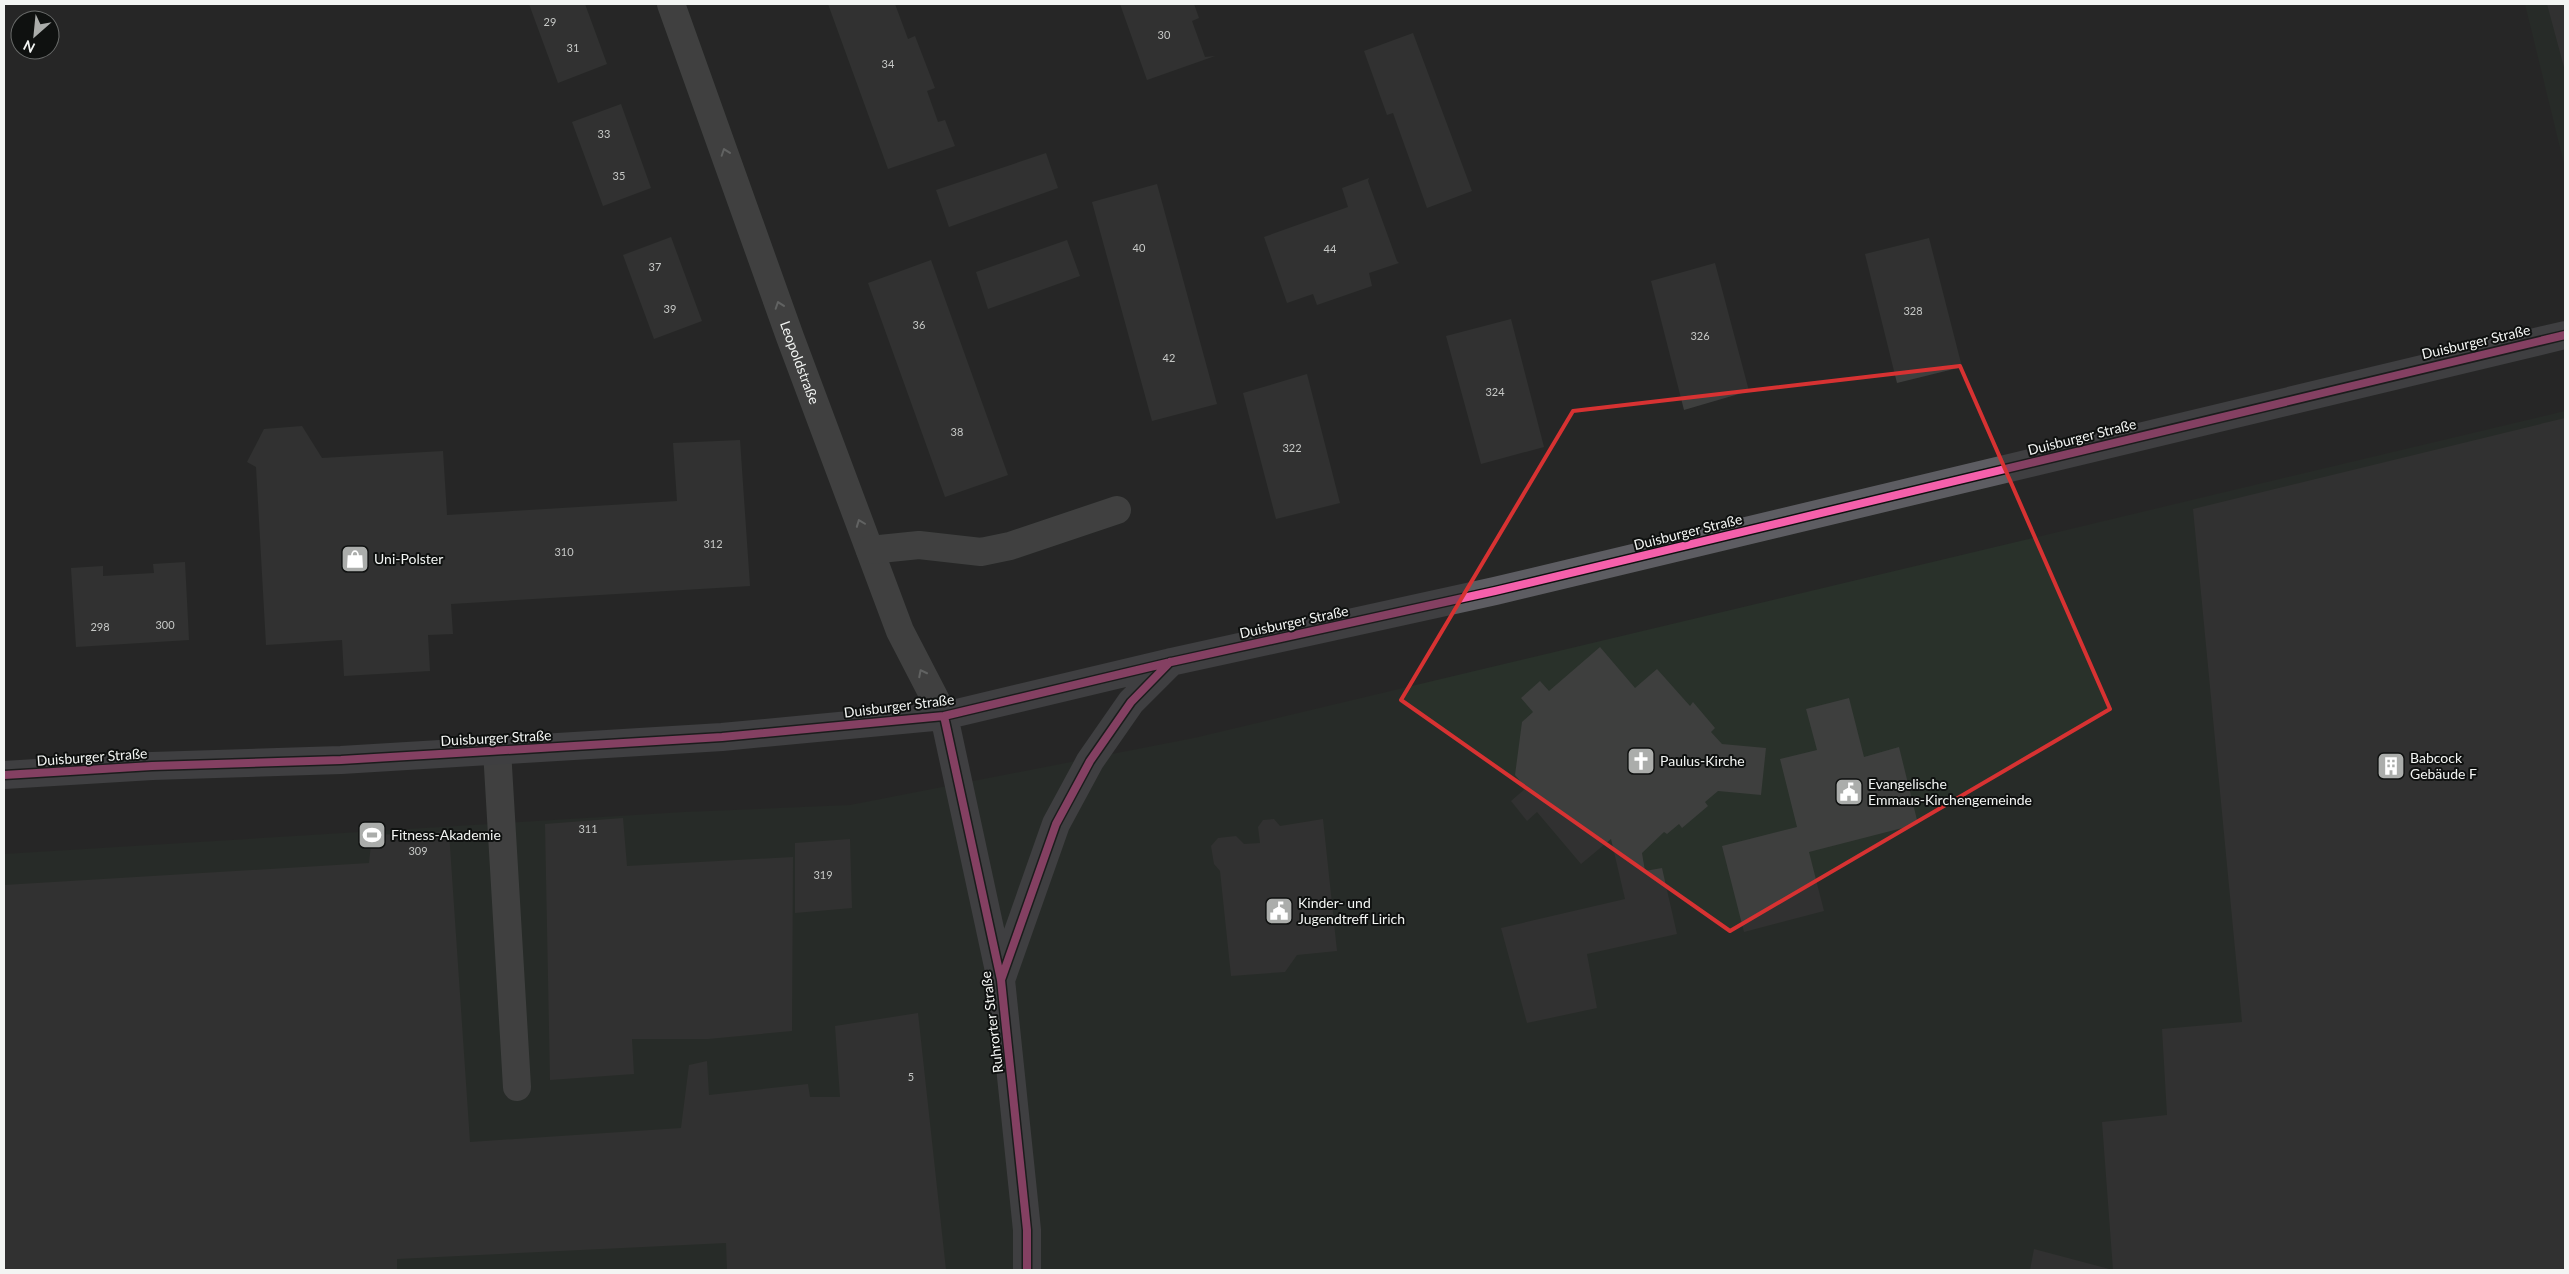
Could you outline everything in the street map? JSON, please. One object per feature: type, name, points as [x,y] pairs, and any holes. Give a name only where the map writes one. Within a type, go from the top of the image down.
[{"type":"main road","name":"Duisburger Straße","points":[[4,775],[152,766],[341,760],[722,737],[944,716],[1171,662],[1495,591],[2565,335]]},
{"type":"main road","points":[[1002,980],[1056,824],[1090,761],[1132,702],[1171,662]]},
{"type":"main road","name":"Ruhrorter Straße","points":[[944,716],[1002,980],[1027,1230],[1027,1270]]},
{"type":"street","name":"Leopoldstraße","points":[[671,4],[787,328],[900,632],[944,716]]},
{"type":"street","points":[[870,550],[919,545],[982,552],[1010,546],[1117,510]]},
{"type":"street","points":[[496,750],[518,1087]]},
{"type":"highlighted area","points":[[1960,366],[2110,709],[1730,931],[1401,700],[1573,411]]},
{"type":"shaded area","points":[[2525,4],[2565,4],[2565,168]]},
{"type":"shaded area","points":[[2565,411],[2565,1270],[4,1270],[4,854],[684,812],[850,805],[1194,738]]},
{"type":"building","points":[[529,4],[585,4],[607,64],[558,83]]},
{"type":"building","points":[[828,4],[895,4],[908,39],[915,36],[935,88],[927,91],[938,122],[945,120],[955,146],[888,169]]},
{"type":"building","points":[[1120,4],[1194,4],[1199,18],[1192,21],[1205,57],[1215,56],[1147,80]]},
{"type":"building","points":[[2547,4],[2565,4],[2565,71]]},
{"type":"building","points":[[1413,33],[1472,191],[1427,208],[1393,113],[1387,115],[1364,51]]},
{"type":"building","points":[[621,104],[651,188],[603,206],[572,122]]},
{"type":"building","points":[[1046,153],[1058,188],[949,227],[936,190]]},
{"type":"building","points":[[1369,178],[1368,181],[1399,263],[1369,273],[1372,286],[1317,305],[1313,294],[1287,303],[1264,237],[1348,207],[1342,188]]},
{"type":"building","points":[[1157,184],[1217,404],[1152,421],[1092,202]]},
{"type":"building","points":[[671,237],[702,321],[654,339],[623,255]]},
{"type":"building","points":[[1929,238],[1962,367],[1897,383],[1865,254]]},
{"type":"building","points":[[1067,240],[1080,276],[988,309],[976,272]]},
{"type":"building","points":[[931,260],[1008,475],[945,497],[868,283]]},
{"type":"building","points":[[1715,263],[1749,391],[1684,410],[1651,281]]},
{"type":"building","points":[[1511,319],[1544,447],[1481,464],[1446,336]]},
{"type":"building","points":[[1307,374],[1340,503],[1276,519],[1243,393]]},
{"type":"building","name":"Babcock Gebäude F","points":[[2565,418],[2565,1270],[2113,1270],[2102,1122],[2167,1115],[2162,1029],[2242,1022],[2193,509]]},
{"type":"building","points":[[302,426],[322,458],[443,451],[447,515],[677,501],[673,443],[740,440],[750,586],[451,604],[453,634],[428,635],[430,671],[344,676],[342,640],[266,645],[256,467],[247,462],[264,429]]},
{"type":"building","points":[[185,562],[189,640],[76,647],[71,568],[103,566],[103,576],[154,573],[153,564]]},
{"type":"building","name":"Paulus-Kirche","points":[[1600,647],[1635,688],[1657,669],[1690,706],[1693,702],[1715,728],[1711,732],[1722,744],[1766,748],[1761,795],[1718,791],[1705,802],[1708,806],[1682,828],[1679,824],[1667,834],[1664,832],[1642,853],[1645,871],[1662,868],[1677,934],[1587,954],[1597,1008],[1527,1023],[1501,928],[1625,899],[1611,839],[1581,864],[1537,812],[1527,821],[1511,801],[1526,788],[1515,775],[1522,722],[1533,712],[1521,698],[1540,681],[1549,691]]},
{"type":"building","name":"Evangelische Emmaus-Kirchengemeinde","points":[[1849,698],[1864,757],[1899,747],[1918,824],[1809,852],[1824,911],[1744,932],[1722,846],[1797,827],[1780,759],[1817,750],[1806,709]]},
{"type":"building","points":[[623,818],[627,866],[793,857],[792,1031],[708,1039],[632,1039],[634,1074],[550,1080],[545,824]]},
{"type":"building","name":"Kinder- und Jugendtreff Lirich","points":[[1274,819],[1280,826],[1323,819],[1337,951],[1297,955],[1285,972],[1231,976],[1220,871],[1214,864],[1211,846],[1218,838],[1236,836],[1244,844],[1260,843],[1258,827],[1263,820]]},
{"type":"building","points":[[449,832],[470,1142],[681,1128],[689,1065],[707,1061],[709,1095],[808,1084],[810,1097],[840,1097],[835,1026],[918,1013],[946,1270],[727,1270],[726,1243],[397,1259],[397,1270],[4,1270],[4,885],[369,863],[372,835]]},
{"type":"building","points":[[850,839],[852,908],[795,913],[795,843]]},
{"type":"building","points":[[2034,1249],[2113,1270],[2030,1270]]},
{"type":"cycle path","points":[[4,775],[152,766],[341,760],[722,737],[944,716],[1171,662],[1495,591],[2565,335]]},
{"type":"cycle path","points":[[1001,980],[1056,824],[1090,761],[1131,702],[1170,662]]},
{"type":"cycle path","points":[[944,716],[1001,980],[1027,1230],[1027,1270]]},
{"type":"place","name":"Uni-Polster","points":[[355,559]]},
{"type":"place","name":"Paulus-Kirche","points":[[1641,761]]},
{"type":"place","name":"Babcock Gebäude F","points":[[2391,766]]},
{"type":"place","name":"Evangelische Emmaus-Kirchengemeinde","points":[[1849,792]]},
{"type":"place","name":"Fitness-Akademie","points":[[372,835]]},
{"type":"place","name":"Kinder- und Jugendtreff Lirich","points":[[1279,911]]}]
